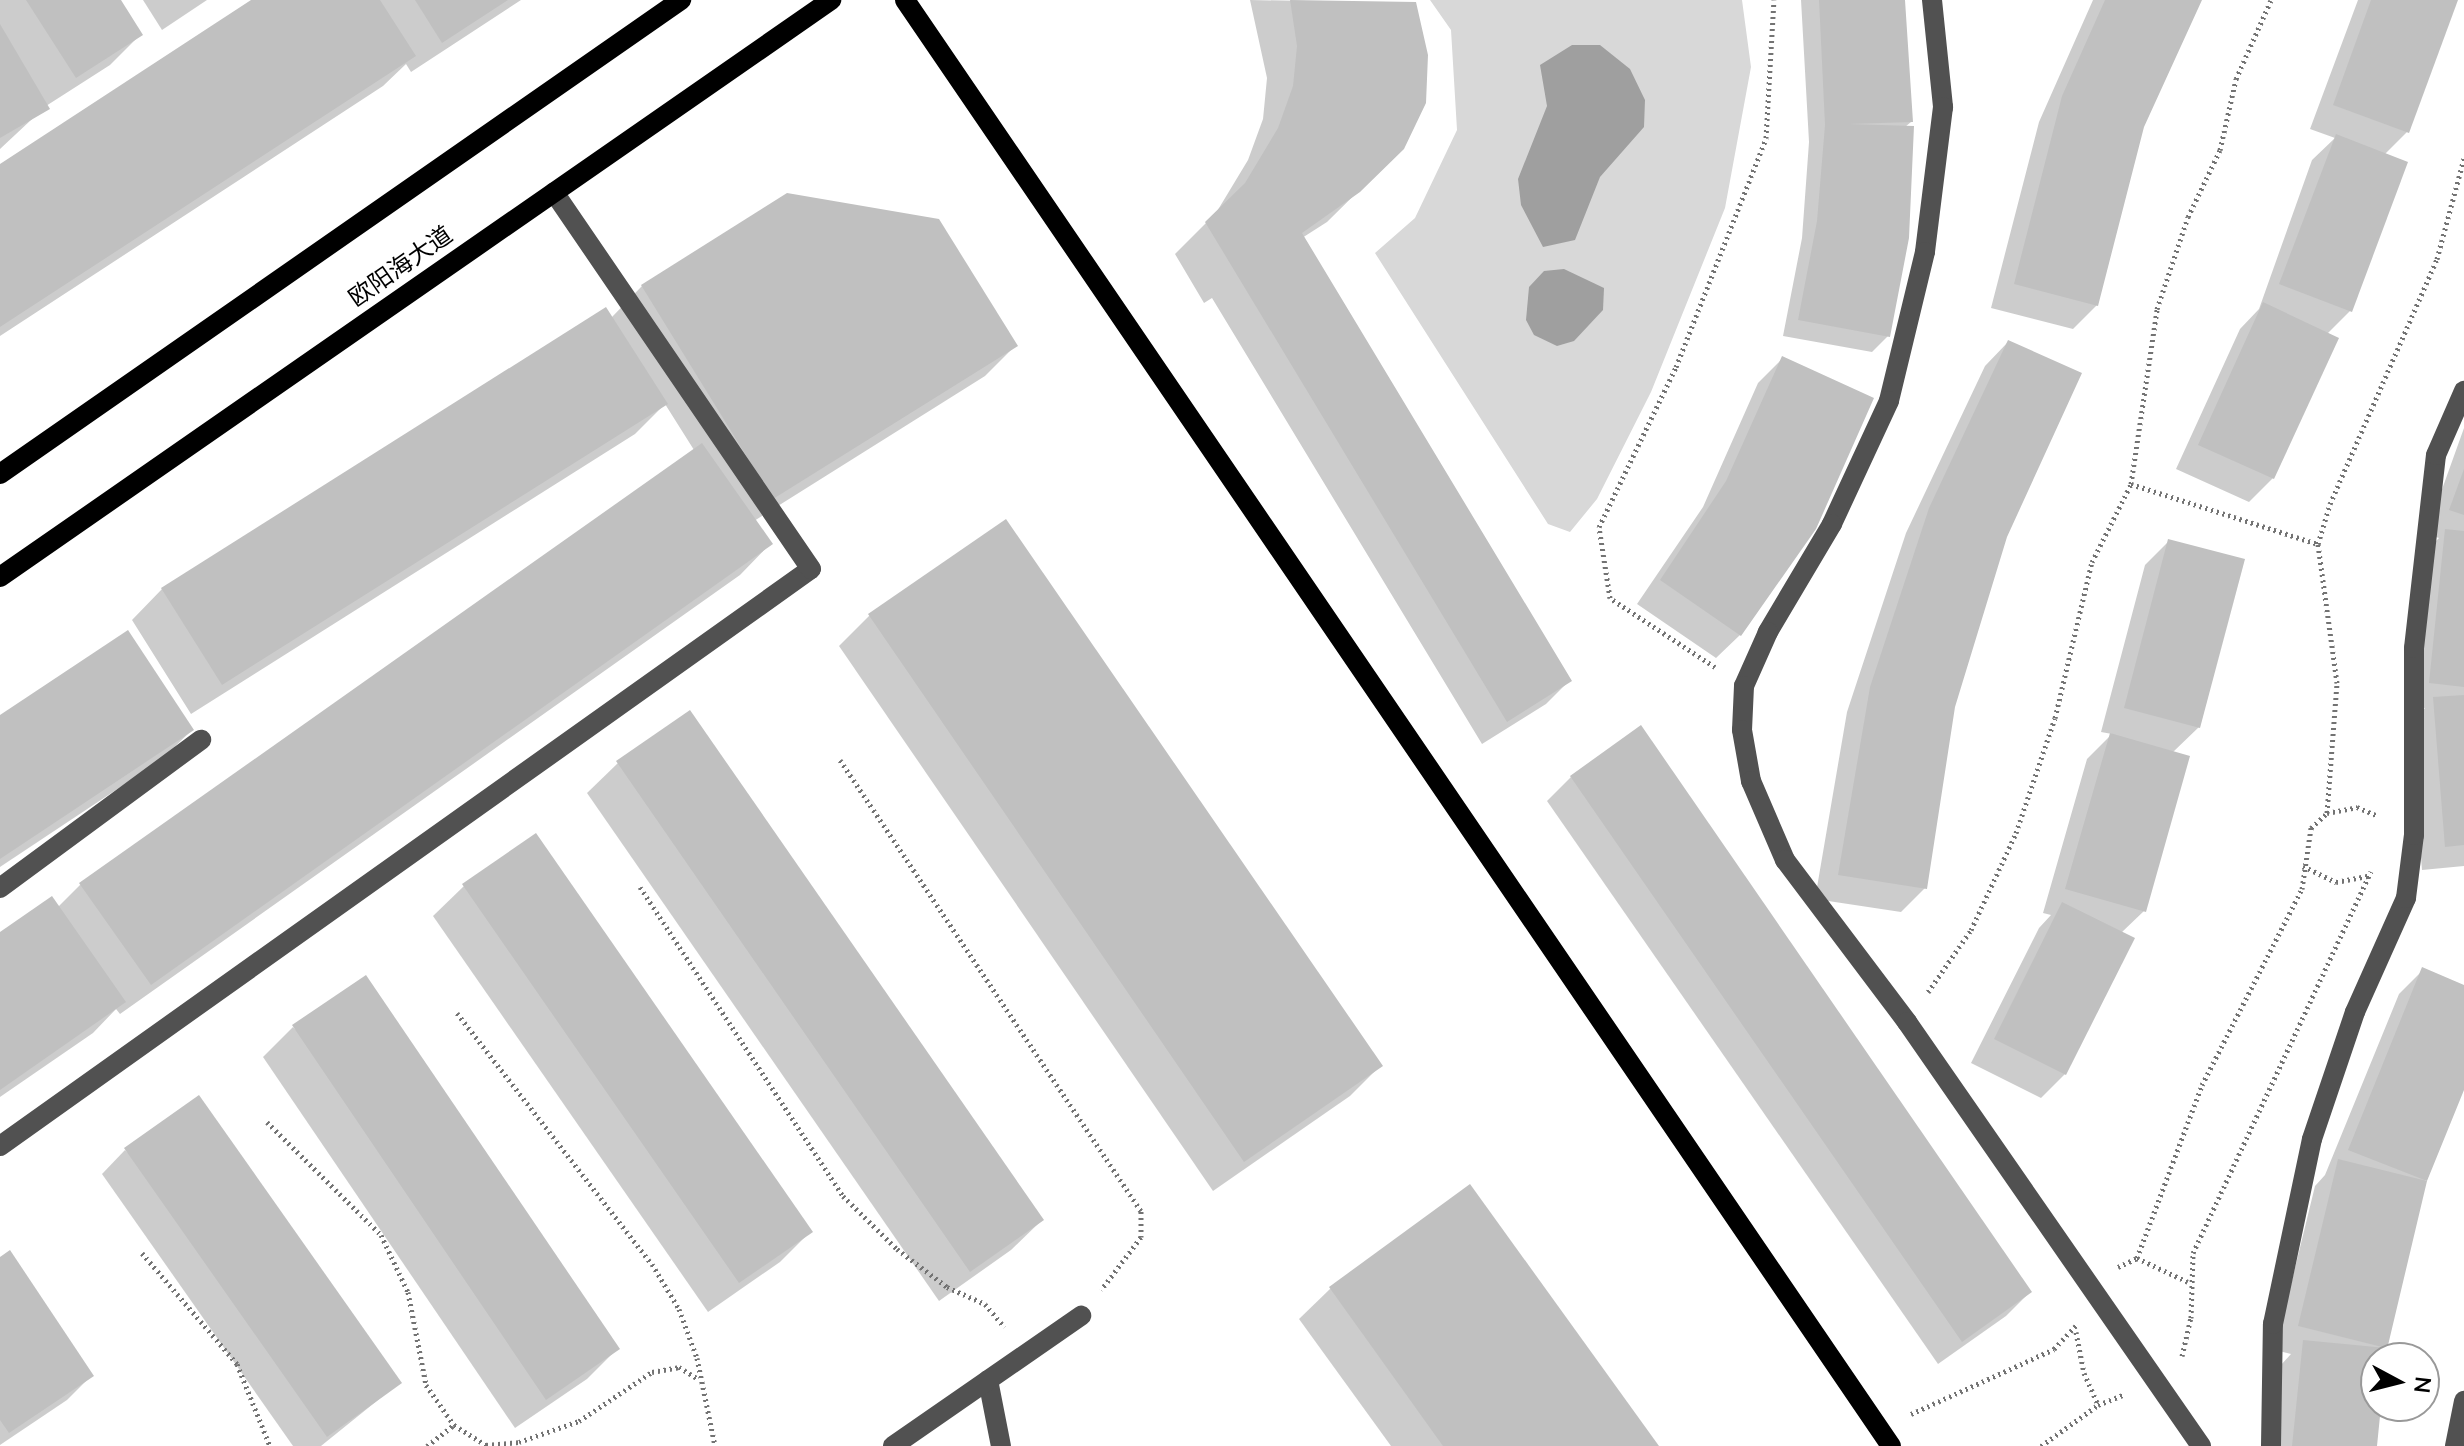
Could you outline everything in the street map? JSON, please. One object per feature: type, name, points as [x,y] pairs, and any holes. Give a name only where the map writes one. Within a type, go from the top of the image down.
[{"type":"main road","points":[[0,474],[681,0]]},
{"type":"main road","name":"欧阳海大道","points":[[0,577],[831,0]]},
{"type":"main road","points":[[905,0],[1885,1438]]},
{"type":"lane","points":[[1932,0],[1943,107],[1925,252],[1889,401],[1832,524],[1768,632],[1744,686],[1742,730],[1751,781],[1785,860],[1907,1022],[2201,1446]]},
{"type":"lane","points":[[0,1146],[811,569],[554,192]]},
{"type":"lane","points":[[2271,1446],[2273,1324],[2312,1139],[2355,1012],[2406,898],[2414,835],[2416,634],[2436,455],[2464,391]]},
{"type":"lane","points":[[0,888],[201,740]]},
{"type":"lane","points":[[893,1446],[1081,1316]]},
{"type":"lane","points":[[988,1380],[1001,1446]]},
{"type":"lane","points":[[2455,1446],[2464,1401]]},
{"type":"path","points":[[1744,686],[1610,598],[1599,527],[1676,367],[1766,138],[1774,0]]},
{"type":"path","points":[[1907,1022],[1971,930],[2016,833],[2055,718],[2092,562],[2131,484],[2157,309],[2188,217],[2220,150],[2236,79],[2271,0]]},
{"type":"path","points":[[2327,813],[2337,683],[2318,544],[2330,504],[2437,259],[2464,158]]},
{"type":"path","points":[[2131,484],[2318,544]]},
{"type":"path","points":[[840,760],[1141,1211],[1141,1237],[1081,1316]]},
{"type":"path","points":[[2112,1270],[2137,1258],[2202,1085],[2302,889],[2311,828],[2327,813],[2357,807],[2382,817],[2384,832]]},
{"type":"path","points":[[2303,866],[2336,882],[2369,876]]},
{"type":"path","points":[[2176,1362],[2184,1353],[2191,1318],[2188,1282],[2193,1253],[2374,866]]},
{"type":"path","points":[[640,887],[843,1196],[897,1249],[947,1287],[985,1304],[1025,1353]]},
{"type":"path","points":[[457,1013],[652,1264],[679,1309],[697,1358],[698,1379],[715,1446]]},
{"type":"path","points":[[267,1122],[381,1235],[408,1292],[426,1385],[454,1425],[486,1445],[519,1442],[579,1421],[652,1372],[679,1367],[698,1379]]},
{"type":"path","points":[[142,1253],[237,1364],[270,1446]]},
{"type":"path","points":[[2137,1258],[2188,1282]]},
{"type":"path","points":[[1885,1438],[2054,1349],[2075,1327],[2080,1315]]},
{"type":"path","points":[[2075,1327],[2084,1373],[2098,1405]]},
{"type":"path","points":[[2041,1446],[2098,1405],[2136,1389]]},
{"type":"path","points":[[427,1446],[454,1425]]},
{"type":"shaded area","points":[[1430,0],[1742,0],[1751,67],[1725,208],[1651,392],[1597,499],[1570,532],[1548,524],[1375,253],[1415,218],[1457,130],[1451,30]]},
{"type":"shaded area","points":[[1572,45],[1600,45],[1630,69],[1645,100],[1644,127],[1600,177],[1575,240],[1543,247],[1521,205],[1518,179],[1547,106],[1540,65]]},
{"type":"shaded area","points":[[1564,269],[1604,288],[1603,310],[1574,341],[1557,346],[1534,335],[1526,320],[1529,287],[1544,271]]},
{"type":"building","points":[[26,0],[121,0],[143,35],[76,78]]},
{"type":"building","points":[[251,0],[380,0],[416,56],[0,327],[0,164]]},
{"type":"building","points":[[415,0],[508,0],[442,43]]},
{"type":"building","points":[[1290,0],[1416,2],[1428,55],[1426,103],[1404,149],[1360,192],[1302,233],[1572,681],[1507,722],[1205,222],[1245,183],[1278,128],[1293,86],[1297,46]]},
{"type":"building","points":[[1819,0],[1905,0],[1913,122],[1850,124],[1914,126],[1909,238],[1890,337],[1798,320],[1817,221],[1825,125]]},
{"type":"building","points":[[2105,0],[2202,0],[2144,127],[2098,306],[2014,284],[2062,96]]},
{"type":"building","points":[[2371,0],[2458,0],[2409,133],[2333,105]]},
{"type":"building","points":[[0,24],[50,109],[0,138]]},
{"type":"building","points":[[2336,134],[2408,162],[2352,312],[2279,284]]},
{"type":"building","points":[[787,193],[939,219],[1018,346],[773,499],[641,285]]},
{"type":"building","points":[[2263,302],[2339,338],[2274,479],[2198,445]]},
{"type":"building","points":[[606,307],[668,404],[222,685],[161,588]]},
{"type":"building","points":[[2008,340],[2082,373],[2007,537],[1955,707],[1927,889],[1838,875],[1870,687],[1929,508]]},
{"type":"building","points":[[1782,356],[1874,398],[1816,529],[1741,636],[1660,580],[1726,481]]},
{"type":"building","points":[[702,443],[773,544],[151,985],[79,883]]},
{"type":"building","points":[[2464,469],[2464,515],[2449,510]]},
{"type":"building","points":[[1006,519],[1383,1066],[1244,1162],[868,614]]},
{"type":"building","points":[[2445,529],[2464,531],[2464,687],[2429,683]]},
{"type":"building","points":[[2168,539],[2245,559],[2200,728],[2124,708]]},
{"type":"building","points":[[128,630],[194,730],[0,859],[0,715]]},
{"type":"building","points":[[2464,695],[2464,845],[2445,847],[2433,697]]},
{"type":"building","points":[[690,710],[1044,1220],[970,1272],[616,761]]},
{"type":"building","points":[[1641,725],[2032,1292],[1962,1342],[1570,776]]},
{"type":"building","points":[[2110,733],[2190,756],[2146,912],[2065,889]]},
{"type":"building","points":[[536,833],[813,1232],[739,1283],[462,884]]},
{"type":"building","points":[[52,896],[126,1002],[0,1090],[0,932]]},
{"type":"building","points":[[2062,902],[2135,938],[2066,1075],[1994,1039]]},
{"type":"building","points":[[2422,967],[2464,985],[2464,1090],[2427,1181],[2348,1150]]},
{"type":"building","points":[[366,975],[620,1349],[546,1400],[292,1025]]},
{"type":"building","points":[[199,1095],[402,1383],[327,1437],[124,1148]]},
{"type":"building","points":[[2338,1159],[2427,1181],[2389,1342],[2362,1342],[2298,1326]]},
{"type":"building","points":[[1470,1184],[1659,1446],[1443,1446],[1329,1287]]},
{"type":"building","points":[[10,1250],[94,1376],[9,1433],[0,1420],[0,1257]]},
{"type":"building","points":[[2303,1340],[2360,1345],[2360,1422],[2379,1422],[2377,1446],[2292,1446]]}]
